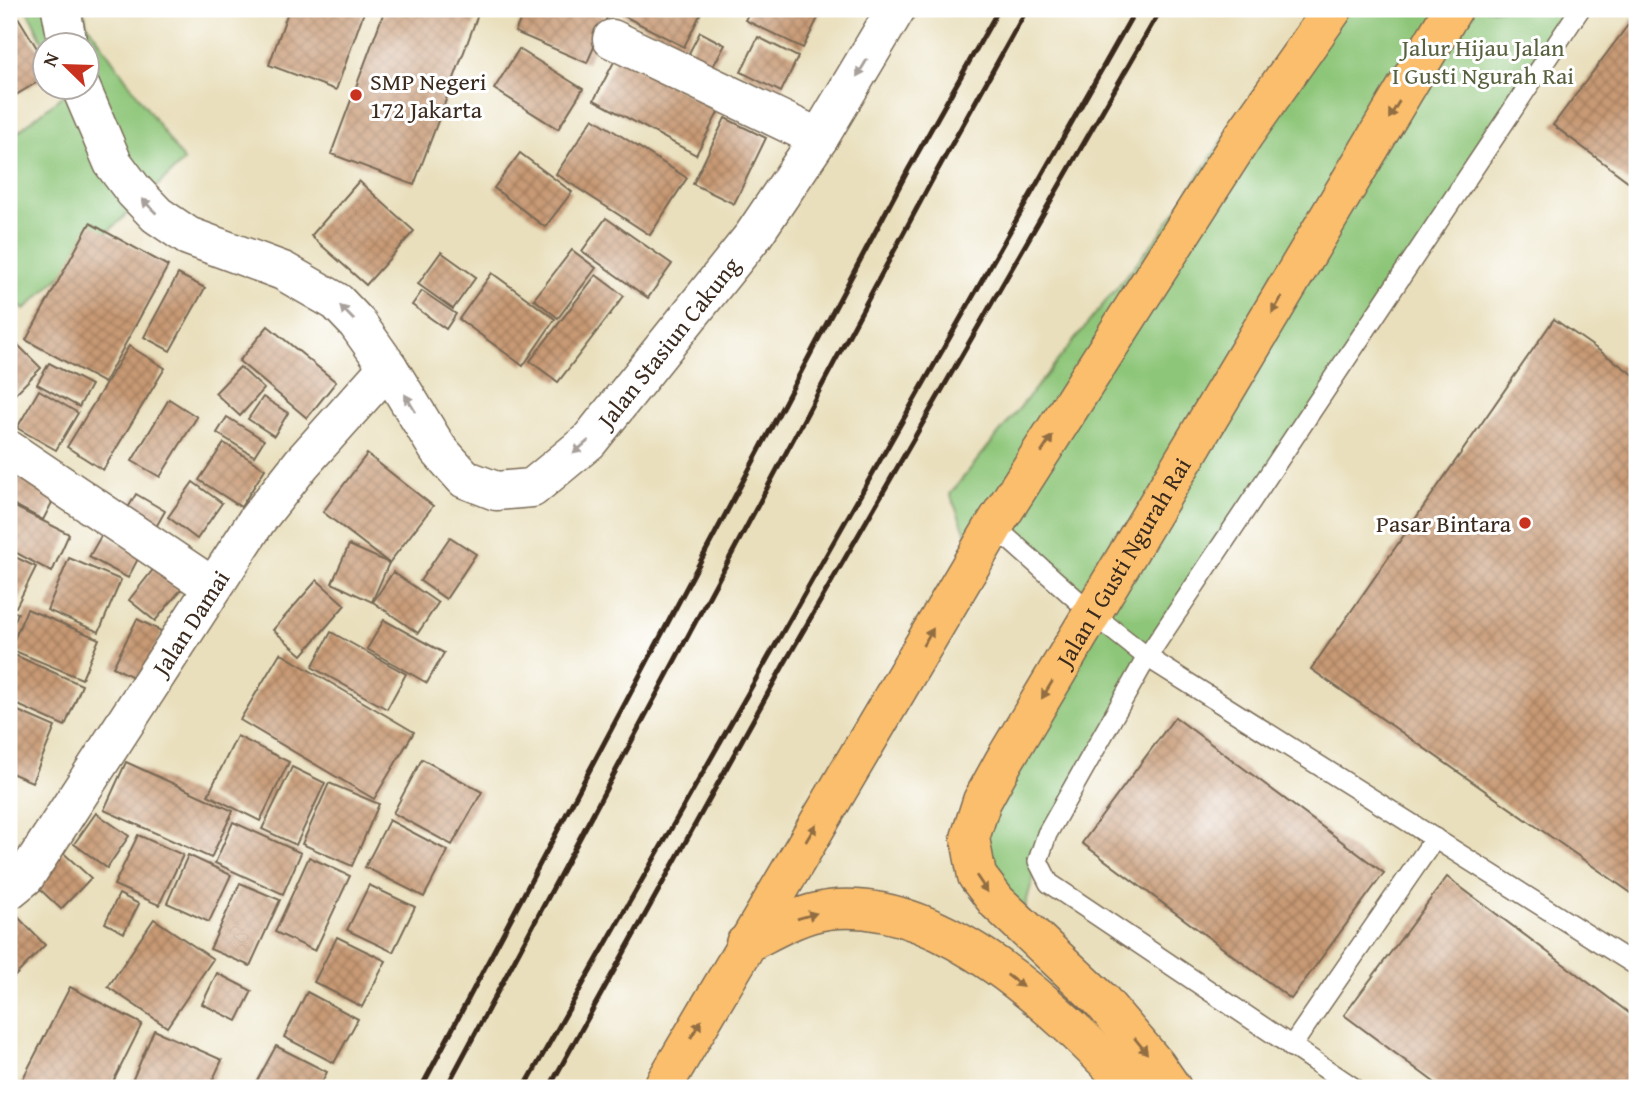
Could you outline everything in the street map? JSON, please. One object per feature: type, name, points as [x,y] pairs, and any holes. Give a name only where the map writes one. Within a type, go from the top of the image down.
[{"type":"main road","points":[[662,1088],[994,526],[1244,135],[1333,9]]},
{"type":"main road","name":"Jalan I Gusti Ngurah Rai","points":[[1172,1088],[1101,1000],[985,889],[971,858],[970,838],[982,801],[1453,9]]},
{"type":"main road","points":[[745,944],[790,921],[828,910],[867,911],[905,919],[944,935],[990,961],[1078,1035],[1132,1088]]},
{"type":"street","points":[[61,9],[65,32]]},
{"type":"street","name":"Jalan Stasiun Cakung","points":[[86,102],[113,163],[157,215],[188,236],[312,285],[337,302],[357,323],[388,367],[438,449],[465,479],[496,491],[532,488],[589,441],[753,236],[819,138],[896,9]]},
{"type":"street","points":[[612,40],[819,138]]},
{"type":"street","name":"Jalan Damai","points":[[9,890],[25,877],[257,520],[302,463],[388,367]]},
{"type":"street","points":[[9,450],[212,587]]},
{"type":"lane","points":[[1354,1088],[1049,883],[1038,861],[1047,834],[1147,657],[1580,9]]},
{"type":"lane","points":[[994,526],[1094,615],[1147,657],[1637,966]]},
{"type":"lane","points":[[1291,1046],[1435,838]]},
{"type":"green space","points":[[27,9],[84,9],[86,22],[93,32],[38,32]]},
{"type":"green space","name":"Jalur Hijau Jalan I Gusti Ngurah Rai","points":[[1310,9],[1580,9],[1147,657],[1038,861],[1021,921],[971,858],[1093,615],[995,527],[977,561],[950,494],[1160,234]]},
{"type":"green space","points":[[102,45],[184,161],[24,310],[9,295],[9,139],[55,102],[102,102]]},
{"type":"building","points":[[13,9],[32,40],[32,85],[9,99],[9,11]]},
{"type":"building","points":[[289,9],[365,9],[336,90],[269,65]]},
{"type":"building","points":[[385,9],[480,9],[414,185],[331,154]]},
{"type":"building","points":[[525,9],[588,9],[607,17],[587,63],[515,32]]},
{"type":"building","points":[[625,9],[703,9],[684,47],[622,15]]},
{"type":"building","points":[[751,9],[810,9],[820,14],[803,48],[745,20]]},
{"type":"building","points":[[1637,13],[1637,188],[1553,125]]},
{"type":"building","points":[[700,32],[725,45],[711,70],[687,57]]},
{"type":"building","points":[[758,37],[798,57],[781,92],[741,72]]},
{"type":"building","points":[[519,49],[583,89],[558,129],[494,89]]},
{"type":"building","points":[[617,56],[719,111],[696,155],[594,100]]},
{"type":"building","points":[[593,118],[687,178],[650,235],[556,174]]},
{"type":"building","points":[[725,118],[766,138],[734,204],[693,184]]},
{"type":"building","points":[[520,153],[572,192],[545,227],[494,188]]},
{"type":"building","points":[[359,181],[414,231],[366,285],[311,236]]},
{"type":"building","points":[[606,218],[672,264],[648,298],[582,251]]},
{"type":"building","points":[[90,223],[168,266],[104,383],[26,340]]},
{"type":"building","points":[[572,250],[596,268],[558,318],[534,299]]},
{"type":"building","points":[[441,252],[476,277],[453,309],[418,284]]},
{"type":"building","points":[[492,273],[555,319],[523,366],[459,319]]},
{"type":"building","points":[[178,274],[205,288],[170,351],[144,337]]},
{"type":"building","points":[[596,275],[624,296],[558,382],[530,361]]},
{"type":"building","points":[[422,291],[456,314],[446,329],[412,305]]},
{"type":"building","name":"Pasar Bintara","points":[[1554,319],[1637,377],[1637,897],[1311,669]]},
{"type":"building","points":[[268,326],[336,382],[307,418],[239,361]]},
{"type":"building","points":[[9,338],[41,368],[9,400]]},
{"type":"building","points":[[129,346],[165,368],[103,470],[67,447]]},
{"type":"building","points":[[49,363],[91,385],[79,407],[37,384]]},
{"type":"building","points":[[240,367],[264,389],[240,416],[215,393]]},
{"type":"building","points":[[39,390],[78,413],[56,450],[17,428]]},
{"type":"building","points":[[263,397],[288,413],[274,436],[248,419]]},
{"type":"building","points":[[169,399],[197,417],[160,477],[132,461]]},
{"type":"building","points":[[227,417],[264,440],[254,456],[217,433]]},
{"type":"building","points":[[224,443],[265,469],[241,507],[199,480]]},
{"type":"building","points":[[367,454],[433,506],[389,563],[323,512]]},
{"type":"building","points":[[9,460],[60,487],[43,520],[9,502]]},
{"type":"building","points":[[193,482],[222,503],[197,539],[168,517]]},
{"type":"building","points":[[136,494],[165,511],[151,536],[121,520]]},
{"type":"building","points":[[9,504],[69,534],[52,572],[9,549]]},
{"type":"building","points":[[102,534],[140,555],[128,578],[89,557]]},
{"type":"building","points":[[450,537],[476,554],[446,599],[420,581]]},
{"type":"building","points":[[349,545],[389,563],[372,602],[332,583]]},
{"type":"building","points":[[9,554],[36,567],[16,607],[9,604]]},
{"type":"building","points":[[163,557],[190,579],[155,621],[129,600]]},
{"type":"building","points":[[69,558],[121,580],[99,632],[47,610]]},
{"type":"building","points":[[393,572],[438,603],[418,633],[373,602]]},
{"type":"building","points":[[317,580],[345,605],[302,655],[273,630]]},
{"type":"building","points":[[27,609],[99,639],[82,679],[10,649]]},
{"type":"building","points":[[9,610],[18,613],[9,634]]},
{"type":"building","points":[[137,619],[163,632],[139,680],[113,667]]},
{"type":"building","points":[[384,620],[444,653],[427,683],[367,649]]},
{"type":"building","points":[[331,632],[406,674],[387,709],[312,667]]},
{"type":"building","points":[[10,653],[82,685],[65,726],[9,701]]},
{"type":"building","points":[[280,653],[414,732],[374,799],[240,720]]},
{"type":"building","points":[[9,707],[55,727],[32,782],[9,772]]},
{"type":"building","points":[[1175,717],[1384,873],[1291,999],[1082,843]]},
{"type":"building","points":[[237,736],[289,762],[260,821],[208,795]]},
{"type":"building","points":[[422,759],[482,792],[452,845],[393,813]]},
{"type":"building","points":[[126,762],[233,811],[211,858],[104,810]]},
{"type":"building","points":[[292,767],[325,783],[296,845],[262,829]]},
{"type":"building","points":[[329,783],[379,804],[352,866],[302,844]]},
{"type":"building","points":[[96,813],[129,836],[107,868],[74,844]]},
{"type":"building","points":[[389,820],[448,851],[424,897],[365,867]]},
{"type":"building","points":[[233,822],[301,853],[283,894],[215,863]]},
{"type":"building","points":[[138,835],[183,855],[159,905],[114,885]]},
{"type":"building","points":[[59,849],[91,878],[61,909],[31,881]]},
{"type":"building","points":[[188,855],[231,875],[209,922],[167,903]]},
{"type":"building","points":[[309,857],[350,876],[315,951],[275,932]]},
{"type":"building","points":[[1447,877],[1637,1019],[1637,1083],[1634,1088],[1442,1088],[1344,1015]]},
{"type":"building","points":[[240,883],[280,900],[250,966],[210,949]]},
{"type":"building","points":[[369,885],[415,907],[393,952],[347,930]]},
{"type":"building","points":[[119,894],[139,904],[124,933],[105,923]]},
{"type":"building","points":[[9,908],[45,945],[15,976],[9,969]]},
{"type":"building","points":[[154,919],[213,959],[167,1027],[108,987]]},
{"type":"building","points":[[337,937],[386,961],[362,1007],[314,982]]},
{"type":"building","points":[[217,973],[252,991],[237,1021],[202,1004]]},
{"type":"building","points":[[70,987],[142,1024],[110,1088],[18,1088]]},
{"type":"building","points":[[307,992],[358,1019],[334,1063],[284,1037]]},
{"type":"building","points":[[154,1030],[222,1060],[209,1088],[129,1088]]},
{"type":"building","points":[[276,1046],[327,1072],[319,1088],[253,1088]]},
{"type":"railway","points":[[421,1088],[908,170],[999,9]]},
{"type":"railway","points":[[446,1088],[932,180],[1027,9]]},
{"type":"railway","points":[[524,1088],[1136,9]]},
{"type":"railway","points":[[549,1088],[783,666],[1161,9]]},
{"type":"place","name":"SMP Negeri 172 Jakarta","points":[[356,95]]},
{"type":"place","name":"Pasar Bintara","points":[[1525,523]]}]
